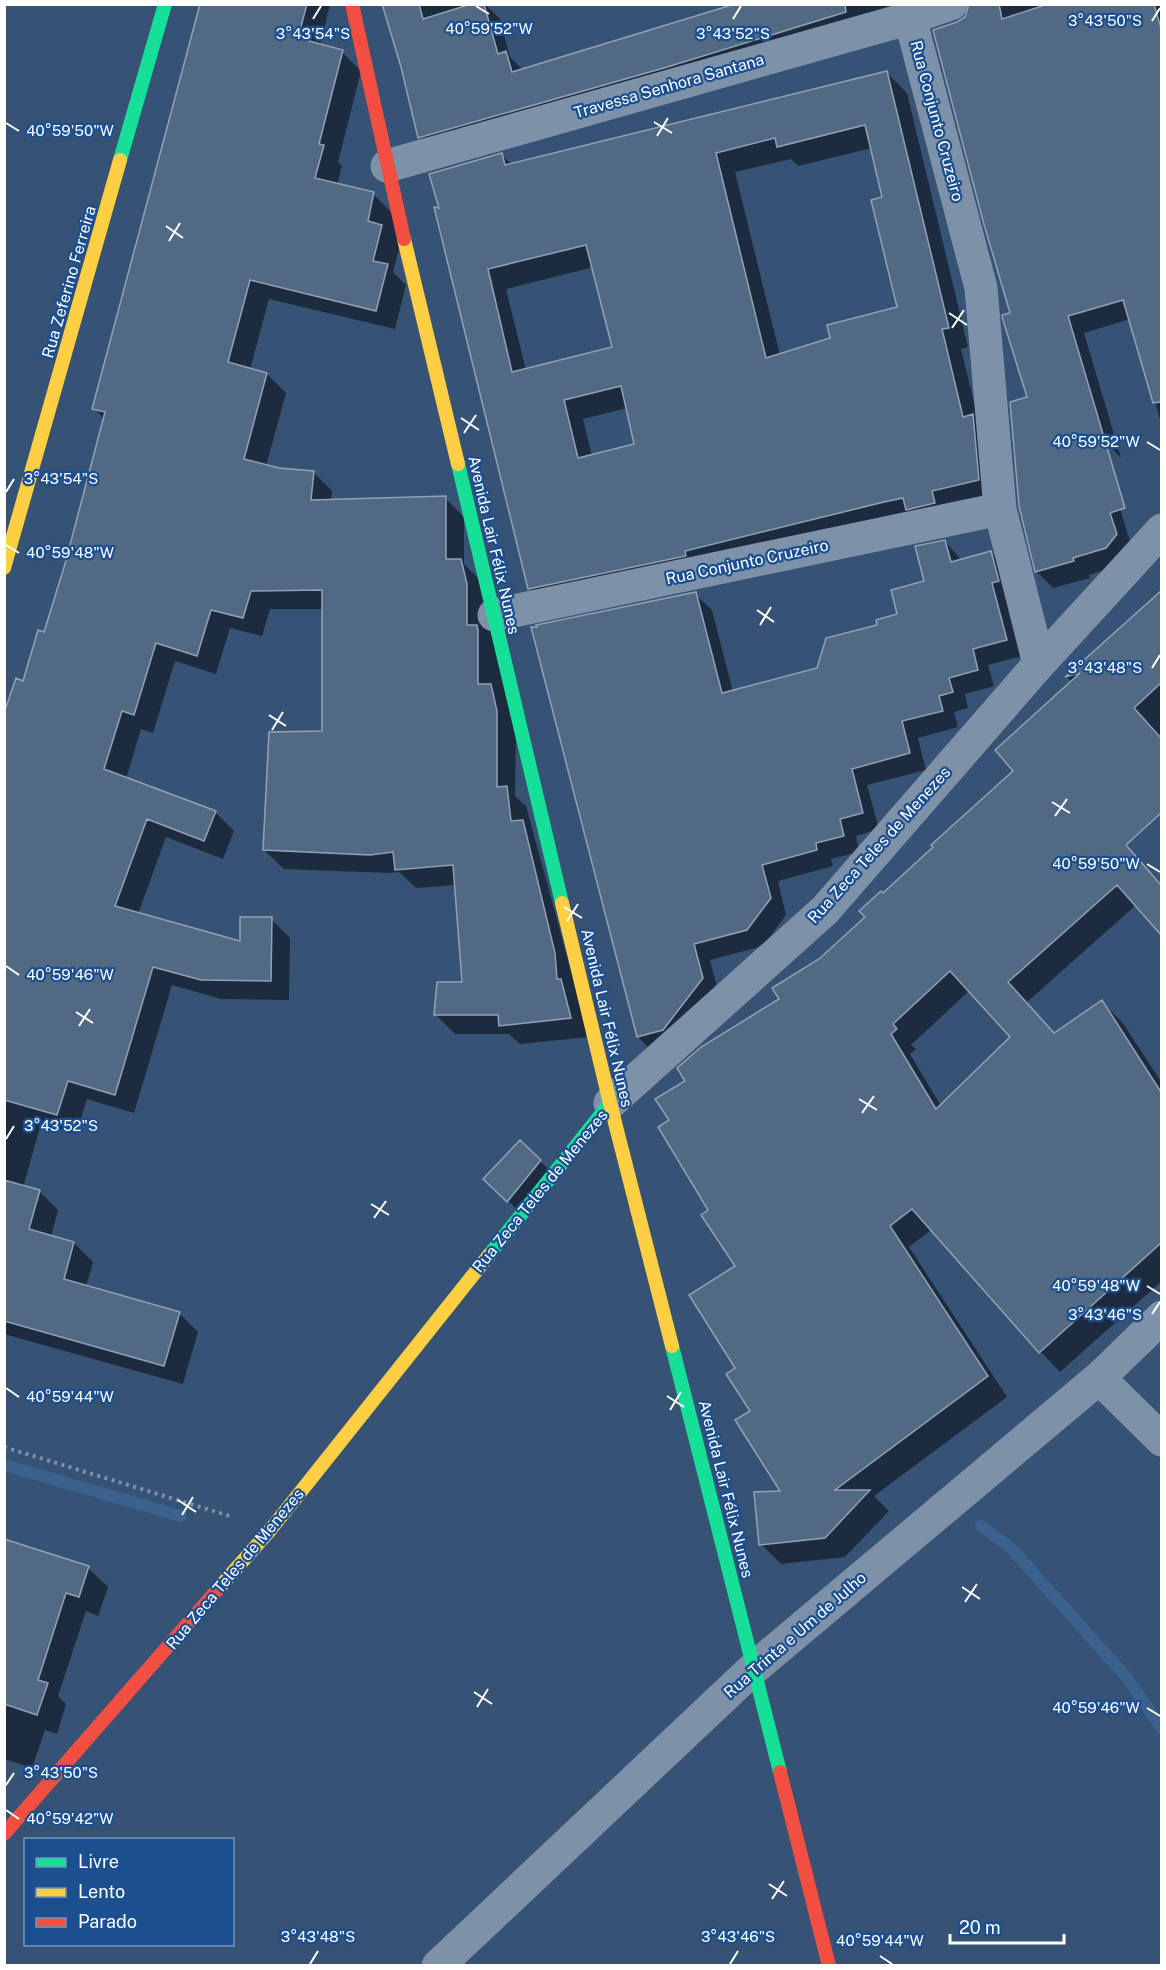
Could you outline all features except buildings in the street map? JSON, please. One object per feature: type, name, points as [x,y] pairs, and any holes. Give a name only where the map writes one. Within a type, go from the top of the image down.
[{"type":"main road","name":"Rua Zeferino Ferreira","points":[[4,568],[165,4]]},
{"type":"main road","name":"Avenida Lair Félix Nunes","points":[[352,4],[387,166],[610,1103],[829,1965]]},
{"type":"main road","name":"Rua Zeca Teles de Menezes","points":[[4,1834],[272,1528],[610,1103]]},
{"type":"street","name":"Travessa Senhora Santana","points":[[387,166],[910,18],[951,4]]},
{"type":"street","name":"Rua Conjunto Cruzeiro","points":[[910,18],[981,288],[1000,509],[1039,664]]},
{"type":"street","name":"Rua Conjunto Cruzeiro","points":[[494,615],[1000,509]]},
{"type":"street","name":"Rua Zeca Teles de Menezes","points":[[610,1103],[825,910],[1039,664],[1161,530]]},
{"type":"street","name":"Rua Trinta e Um de Julho","points":[[438,1965],[754,1668],[1098,1378],[1161,1317]]},
{"type":"street","points":[[1098,1378],[1161,1440]]},
{"type":"path","points":[[4,1447],[272,1528]]},
{"type":"waterway","points":[[4,1465],[181,1516]]},
{"type":"waterway","points":[[981,1526],[1011,1548],[1128,1679],[1162,1729]]},
{"type":"traffic: fast","points":[[120,160],[165,4]]},
{"type":"traffic: fast","points":[[458,464],[562,903]]},
{"type":"traffic: fast","points":[[489,1255],[610,1103]]},
{"type":"traffic: fast","points":[[672,1346],[780,1772]]},
{"type":"traffic: slow","points":[[4,568],[120,160]]},
{"type":"traffic: slow","points":[[404,239],[458,464]]},
{"type":"traffic: slow","points":[[562,903],[672,1346]]},
{"type":"traffic: slow","points":[[218,1589],[271,1529],[489,1255]]},
{"type":"traffic: jam","points":[[352,4],[404,239]]},
{"type":"traffic: jam","points":[[4,1834],[218,1589]]},
{"type":"traffic: jam","points":[[780,1772],[829,1966]]}]
